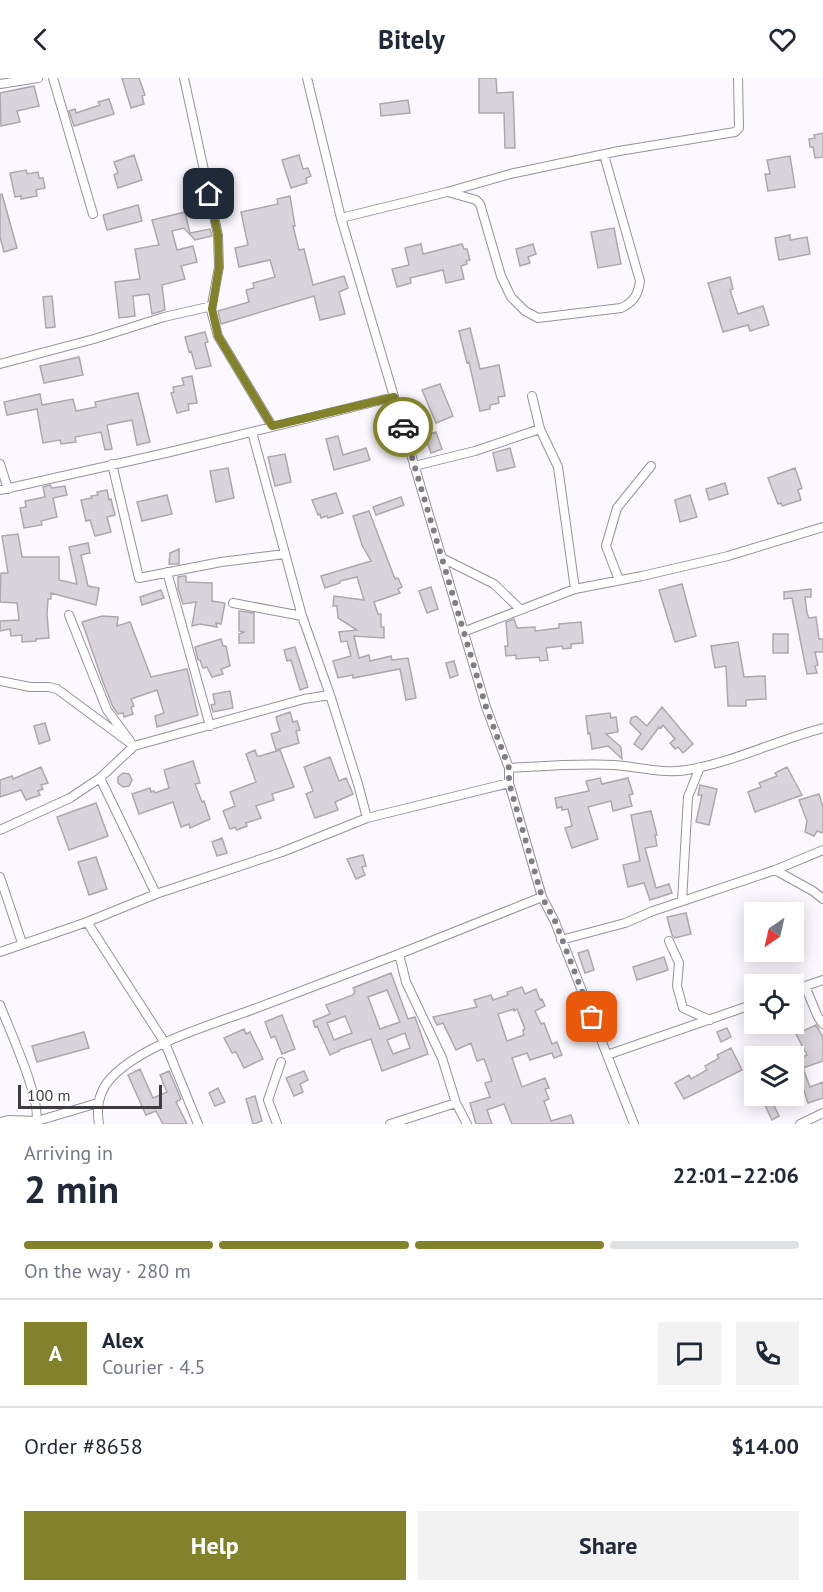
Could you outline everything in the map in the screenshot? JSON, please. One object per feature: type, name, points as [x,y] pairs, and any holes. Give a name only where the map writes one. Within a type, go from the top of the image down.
[{"type":"street","points":[[0,84],[38,78]]},
{"type":"street","points":[[53,78],[93,214]]},
{"type":"street","points":[[184,78],[218,235],[219,267],[212,306],[218,336],[272,426]]},
{"type":"street","points":[[307,78],[341,218],[486,707],[509,768],[509,783],[542,897],[555,921],[634,1124]]},
{"type":"street","points":[[341,218],[510,174],[604,154],[735,132],[739,128],[738,78]]},
{"type":"street","points":[[447,192],[476,200],[480,204],[501,276],[511,297],[525,311],[537,318],[621,308],[632,303],[638,292],[640,281],[604,154]]},
{"type":"street","points":[[0,363],[94,339],[164,317],[212,306]]},
{"type":"street","points":[[532,396],[540,429],[558,467],[575,589]]},
{"type":"street","points":[[0,464],[4,489],[394,397]]},
{"type":"street","points":[[414,466],[475,451],[540,429]]},
{"type":"street","points":[[252,432],[302,616],[330,695],[367,818]]},
{"type":"street","points":[[112,464],[139,578],[221,562],[285,554]]},
{"type":"street","points":[[619,580],[606,546],[617,508],[651,466]]},
{"type":"street","points":[[464,632],[575,589],[728,556],[823,527]]},
{"type":"street","points":[[442,558],[494,584],[520,609]]},
{"type":"street","points":[[167,572],[210,726]]},
{"type":"street","points":[[233,603],[302,616]]},
{"type":"street","points":[[69,615],[107,710],[134,746]]},
{"type":"street","points":[[0,681],[57,689],[134,746]]},
{"type":"street","points":[[0,830],[50,808],[100,778],[134,746],[304,699],[330,695]]},
{"type":"street","points":[[509,768],[581,764],[638,767],[674,772],[700,767],[823,728]]},
{"type":"street","points":[[682,901],[688,797],[700,767]]},
{"type":"street","points":[[100,778],[156,894]]},
{"type":"street","points":[[0,952],[87,922],[156,894],[282,852],[367,818],[509,783]]},
{"type":"street","points":[[561,940],[625,923],[775,870],[823,850]]},
{"type":"street","points":[[775,870],[823,899]]},
{"type":"street","points":[[0,877],[22,943]]},
{"type":"street","points":[[99,1124],[98,1102],[104,1088],[117,1072],[134,1059],[165,1043],[542,897]]},
{"type":"street","points":[[87,922],[165,1043],[198,1124]]},
{"type":"street","points":[[669,941],[679,963],[677,986],[683,1008],[710,1020]]},
{"type":"street","points":[[399,954],[406,981],[442,1058],[456,1103],[467,1124]]},
{"type":"street","points":[[823,980],[805,986],[823,1024]]},
{"type":"street","points":[[0,1005],[24,1066],[36,1107],[36,1123]]},
{"type":"street","points":[[607,1055],[744,1008]]},
{"type":"street","points":[[277,1124],[268,1100],[281,1062]]},
{"type":"street","points":[[0,1122],[9,1120],[36,1123],[98,1102]]},
{"type":"street","points":[[390,1124],[456,1103]]},
{"type":"street","points":[[800,1124],[823,1113]]},
{"type":"building","points":[[122,78],[139,78],[145,95],[142,96],[144,104],[131,108]]},
{"type":"building","points":[[479,78],[496,78],[497,93],[513,92],[515,148],[505,148],[504,113],[479,113]]},
{"type":"building","points":[[34,86],[39,106],[17,111],[20,122],[1,126],[0,93]]},
{"type":"building","points":[[109,99],[114,114],[74,126],[69,111],[75,109],[76,113],[100,105],[98,102]]},
{"type":"building","points":[[408,100],[410,113],[381,116],[380,104]]},
{"type":"building","points":[[823,133],[823,157],[815,158],[809,139]]},
{"type":"building","points":[[134,155],[142,180],[118,188],[114,175],[118,173],[114,162]]},
{"type":"building","points":[[299,155],[303,169],[308,168],[311,176],[306,178],[307,183],[291,188],[282,160]]},
{"type":"building","points":[[790,156],[795,187],[768,191],[765,174],[770,174],[767,160]]},
{"type":"building","points":[[26,170],[27,174],[38,172],[39,178],[43,178],[45,188],[36,190],[37,196],[21,199],[21,196],[15,197],[10,173]]},
{"type":"building","points":[[2,194],[17,248],[4,252],[0,237],[0,195]]},
{"type":"building","points":[[290,196],[295,226],[293,226],[299,250],[304,249],[313,285],[344,276],[348,288],[339,292],[345,314],[320,320],[314,296],[221,324],[218,311],[249,302],[246,290],[254,288],[253,283],[275,277],[270,260],[239,267],[235,248],[248,245],[241,212],[278,204],[277,199]]},
{"type":"building","points":[[138,205],[142,221],[107,230],[103,215]]},
{"type":"building","points":[[185,212],[190,233],[210,229],[212,236],[195,240],[184,228],[172,231],[177,250],[193,246],[197,262],[181,266],[185,279],[162,285],[165,310],[152,314],[149,294],[133,296],[135,316],[119,318],[115,282],[140,279],[135,249],[159,245],[152,220]]},
{"type":"building","points":[[614,228],[621,264],[598,268],[591,232]]},
{"type":"building","points":[[790,235],[790,240],[807,237],[810,254],[779,260],[775,238]]},
{"type":"building","points":[[421,244],[423,254],[462,244],[464,249],[467,249],[470,260],[461,266],[464,279],[446,283],[443,270],[410,278],[411,283],[397,287],[392,269],[409,265],[405,248]]},
{"type":"building","points":[[533,244],[536,254],[528,257],[530,263],[520,266],[516,249]]},
{"type":"building","points":[[730,277],[733,289],[730,290],[738,314],[763,306],[769,325],[750,331],[748,325],[723,332],[708,283]]},
{"type":"building","points":[[52,296],[55,327],[46,328],[43,297]]},
{"type":"building","points":[[470,328],[480,369],[499,365],[505,396],[498,397],[499,403],[490,405],[490,409],[480,411],[469,362],[467,363],[459,331]]},
{"type":"building","points":[[205,332],[208,342],[205,343],[211,366],[196,369],[185,337]]},
{"type":"building","points":[[79,357],[83,375],[44,383],[40,366]]},
{"type":"building","points":[[192,376],[197,403],[188,404],[189,410],[177,413],[171,393],[174,392],[173,387],[184,385],[182,378]]},
{"type":"building","points":[[440,384],[453,416],[436,423],[422,390]]},
{"type":"building","points":[[138,393],[150,442],[137,445],[132,420],[107,425],[112,449],[105,450],[101,432],[75,437],[76,442],[61,444],[60,440],[43,443],[37,409],[7,415],[4,402],[40,394],[42,405],[73,399],[76,411],[96,407],[95,402]]},
{"type":"building","points":[[436,432],[442,449],[431,453],[425,436]]},
{"type":"building","points":[[338,436],[343,455],[366,448],[370,460],[334,470],[326,439]]},
{"type":"building","points":[[510,448],[515,467],[497,471],[493,453]]},
{"type":"building","points":[[285,454],[291,482],[275,486],[268,457]]},
{"type":"building","points":[[228,468],[234,498],[216,502],[210,471]]},
{"type":"building","points":[[795,468],[802,488],[798,490],[801,500],[782,506],[781,503],[778,504],[768,478]]},
{"type":"building","points":[[725,483],[728,494],[709,500],[706,489]]},
{"type":"building","points":[[50,485],[52,488],[65,486],[67,495],[53,498],[57,517],[41,521],[42,525],[24,528],[20,508],[26,507],[25,501],[45,497],[43,487]]},
{"type":"building","points":[[107,490],[115,515],[107,517],[111,532],[95,536],[90,520],[86,521],[81,500],[92,498],[91,496],[98,495],[97,492]]},
{"type":"building","points":[[336,493],[343,513],[321,518],[312,500]]},
{"type":"building","points":[[167,495],[172,514],[142,521],[137,502]]},
{"type":"building","points":[[690,495],[697,517],[680,522],[675,500]]},
{"type":"building","points":[[401,497],[404,505],[376,515],[373,507]]},
{"type":"building","points":[[369,511],[395,579],[398,578],[402,587],[398,589],[400,593],[374,602],[378,614],[381,614],[384,638],[354,636],[359,658],[369,655],[370,661],[391,656],[392,660],[408,658],[416,698],[406,700],[400,669],[353,678],[353,675],[338,678],[333,661],[351,656],[347,641],[341,642],[339,632],[357,630],[338,618],[337,606],[333,606],[334,596],[364,600],[357,577],[325,588],[321,576],[371,561],[362,545],[353,516]]},
{"type":"building","points":[[18,534],[22,557],[59,557],[59,580],[77,584],[69,547],[88,543],[90,553],[81,555],[88,586],[99,588],[96,605],[51,593],[51,599],[48,599],[47,614],[49,638],[22,642],[22,635],[11,636],[10,629],[0,631],[0,621],[19,620],[17,603],[0,602],[1,573],[8,573],[2,536]]},
{"type":"building","points":[[179,549],[179,564],[169,564],[170,553]]},
{"type":"building","points":[[186,576],[186,582],[212,583],[212,601],[225,603],[221,624],[216,623],[217,627],[200,624],[192,626],[196,602],[183,604],[178,588],[178,577]]},
{"type":"building","points":[[682,584],[696,636],[675,642],[659,590]]},
{"type":"building","points":[[431,587],[438,609],[427,613],[419,591]]},
{"type":"building","points":[[811,589],[811,597],[805,597],[807,613],[809,618],[816,617],[819,639],[823,639],[823,652],[815,652],[817,673],[807,674],[792,598],[784,599],[784,592]]},
{"type":"building","points":[[161,590],[164,598],[142,605],[140,597]]},
{"type":"building","points":[[239,611],[254,613],[254,643],[239,643],[239,634],[244,632],[239,631]]},
{"type":"building","points":[[102,616],[118,617],[117,626],[130,622],[151,677],[187,669],[198,715],[157,727],[155,716],[164,713],[157,690],[131,699],[134,706],[131,707],[133,714],[124,717],[123,713],[118,714],[103,682],[82,622]]},
{"type":"building","points":[[514,619],[517,628],[535,627],[535,631],[559,628],[559,624],[581,622],[583,643],[571,644],[571,648],[563,649],[562,646],[546,648],[548,660],[540,661],[539,657],[516,659],[516,655],[506,656],[505,646],[508,646],[506,622]]},
{"type":"building","points":[[773,634],[788,634],[788,653],[773,653]]},
{"type":"building","points":[[221,639],[223,646],[226,646],[230,666],[221,669],[223,674],[212,677],[207,667],[203,668],[198,660],[195,647]]},
{"type":"building","points":[[738,642],[744,677],[765,676],[766,699],[746,700],[746,706],[728,706],[726,666],[715,668],[711,646]]},
{"type":"building","points":[[295,647],[308,687],[300,690],[291,660],[287,661],[284,650]]},
{"type":"building","points":[[454,661],[458,675],[450,678],[446,663]]},
{"type":"building","points":[[230,691],[233,708],[213,712],[211,705],[215,704],[213,694]]},
{"type":"building","points":[[662,707],[693,744],[683,753],[670,743],[675,739],[663,725],[642,750],[634,744],[641,734],[630,723],[631,718],[636,716],[647,726]]},
{"type":"building","points":[[290,712],[293,722],[297,721],[300,730],[296,731],[299,743],[276,750],[271,734],[280,731],[276,717]]},
{"type":"building","points":[[610,713],[611,718],[616,717],[618,732],[606,734],[621,747],[622,759],[608,746],[592,749],[590,733],[588,734],[586,716]]},
{"type":"building","points":[[45,723],[50,740],[39,744],[34,726]]},
{"type":"building","points":[[255,750],[257,756],[260,756],[280,750],[294,787],[272,794],[274,800],[256,806],[261,818],[246,823],[247,826],[237,830],[235,827],[230,829],[223,811],[235,806],[230,792],[256,782],[246,754]]},
{"type":"building","points":[[330,757],[339,781],[346,778],[353,794],[335,802],[338,810],[315,818],[306,794],[313,791],[304,767]]},
{"type":"building","points":[[193,761],[200,783],[195,784],[210,819],[190,828],[189,824],[181,827],[173,802],[139,814],[132,794],[150,788],[151,792],[155,793],[169,788],[164,770]]},
{"type":"building","points":[[41,767],[48,783],[41,785],[43,789],[38,791],[40,795],[26,800],[21,790],[0,797],[0,780],[12,776],[13,779]]},
{"type":"building","points":[[787,767],[802,795],[755,812],[748,792],[761,787],[759,783],[777,776],[775,773]]},
{"type":"building","points":[[123,773],[129,774],[132,780],[129,786],[123,787],[118,783],[118,777]]},
{"type":"building","points":[[600,778],[602,784],[628,778],[633,794],[629,795],[632,806],[613,811],[611,801],[588,807],[598,839],[572,848],[565,828],[572,826],[568,809],[557,808],[555,798],[589,791],[586,781]]},
{"type":"building","points":[[700,785],[717,789],[709,825],[696,822],[702,795],[698,795]]},
{"type":"building","points":[[819,794],[823,807],[823,833],[817,831],[814,836],[805,832],[807,821],[799,800]]},
{"type":"building","points":[[96,803],[108,836],[69,850],[57,817]]},
{"type":"building","points":[[651,811],[657,835],[655,835],[657,846],[645,848],[656,888],[669,884],[672,893],[650,900],[644,883],[628,887],[623,865],[640,861],[631,815]]},
{"type":"building","points":[[222,838],[227,853],[217,856],[212,842]]},
{"type":"building","points":[[363,855],[366,866],[362,867],[365,875],[356,879],[347,859]]},
{"type":"building","points":[[96,857],[107,889],[89,895],[78,862]]},
{"type":"building","points":[[686,913],[691,934],[675,938],[667,917]]},
{"type":"building","points":[[588,950],[594,970],[585,973],[578,953]]},
{"type":"building","points":[[664,957],[668,970],[637,980],[633,967]]},
{"type":"building","points":[[391,973],[408,1019],[415,1017],[428,1054],[382,1071],[371,1039],[330,1055],[313,1021],[330,1014],[326,1005],[353,995],[355,992],[353,988]],"holes":[[[387,990],[400,1022],[380,1029],[368,997]],[[345,1016],[352,1033],[334,1040],[327,1023]],[[405,1033],[410,1048],[393,1054],[387,1040]]]},
{"type":"building","points":[[522,987],[525,994],[536,989],[545,1006],[535,1011],[541,1024],[544,1023],[552,1044],[557,1042],[562,1055],[554,1058],[552,1053],[530,1060],[527,1053],[512,1058],[522,1087],[545,1078],[549,1088],[545,1089],[549,1099],[544,1101],[551,1121],[571,1115],[574,1124],[512,1124],[504,1104],[487,1110],[492,1124],[476,1124],[470,1103],[490,1097],[485,1083],[492,1081],[484,1059],[477,1061],[471,1043],[456,1050],[443,1023],[437,1025],[433,1017],[477,1007],[474,1000],[491,995],[493,1000],[508,995],[507,992]],"holes":[[[514,1009],[514,1011],[517,1009],[525,1029],[523,1030],[524,1035],[507,1041],[498,1014]]]},
{"type":"building","points":[[282,1015],[295,1049],[282,1054],[275,1036],[271,1038],[265,1022]]},
{"type":"building","points":[[816,1025],[823,1037],[823,1061],[804,1068],[804,1056],[807,1055],[796,1034],[804,1034],[804,1030]]},
{"type":"building","points":[[727,1028],[731,1037],[721,1042],[717,1032]]},
{"type":"building","points":[[244,1029],[246,1034],[250,1032],[263,1059],[244,1068],[236,1052],[232,1053],[224,1038]]},
{"type":"building","points":[[84,1032],[89,1048],[37,1062],[32,1046]]},
{"type":"building","points":[[731,1048],[742,1070],[684,1099],[675,1083],[689,1075],[691,1079],[707,1070],[705,1066],[719,1058],[717,1055]]},
{"type":"building","points":[[140,1069],[153,1098],[167,1092],[160,1075],[169,1071],[181,1099],[176,1102],[187,1124],[163,1124],[156,1111],[146,1115],[128,1075]]},
{"type":"building","points":[[304,1071],[308,1080],[300,1084],[303,1092],[294,1096],[286,1078]]},
{"type":"building","points":[[804,1071],[810,1087],[823,1082],[823,1098],[808,1103],[804,1091]]},
{"type":"building","points":[[218,1088],[225,1102],[215,1106],[209,1093]]},
{"type":"building","points":[[255,1096],[262,1121],[253,1124],[246,1099]]},
{"type":"building","points":[[765,1106],[774,1106],[779,1116],[772,1120]]},
{"type":"way so far","points":[[403,427],[486,707],[509,768],[509,783],[542,897],[555,921],[592,1017]]},
{"type":"route","points":[[209,194],[218,235],[219,267],[212,309],[218,336],[272,426],[394,397],[403,427]]}]
